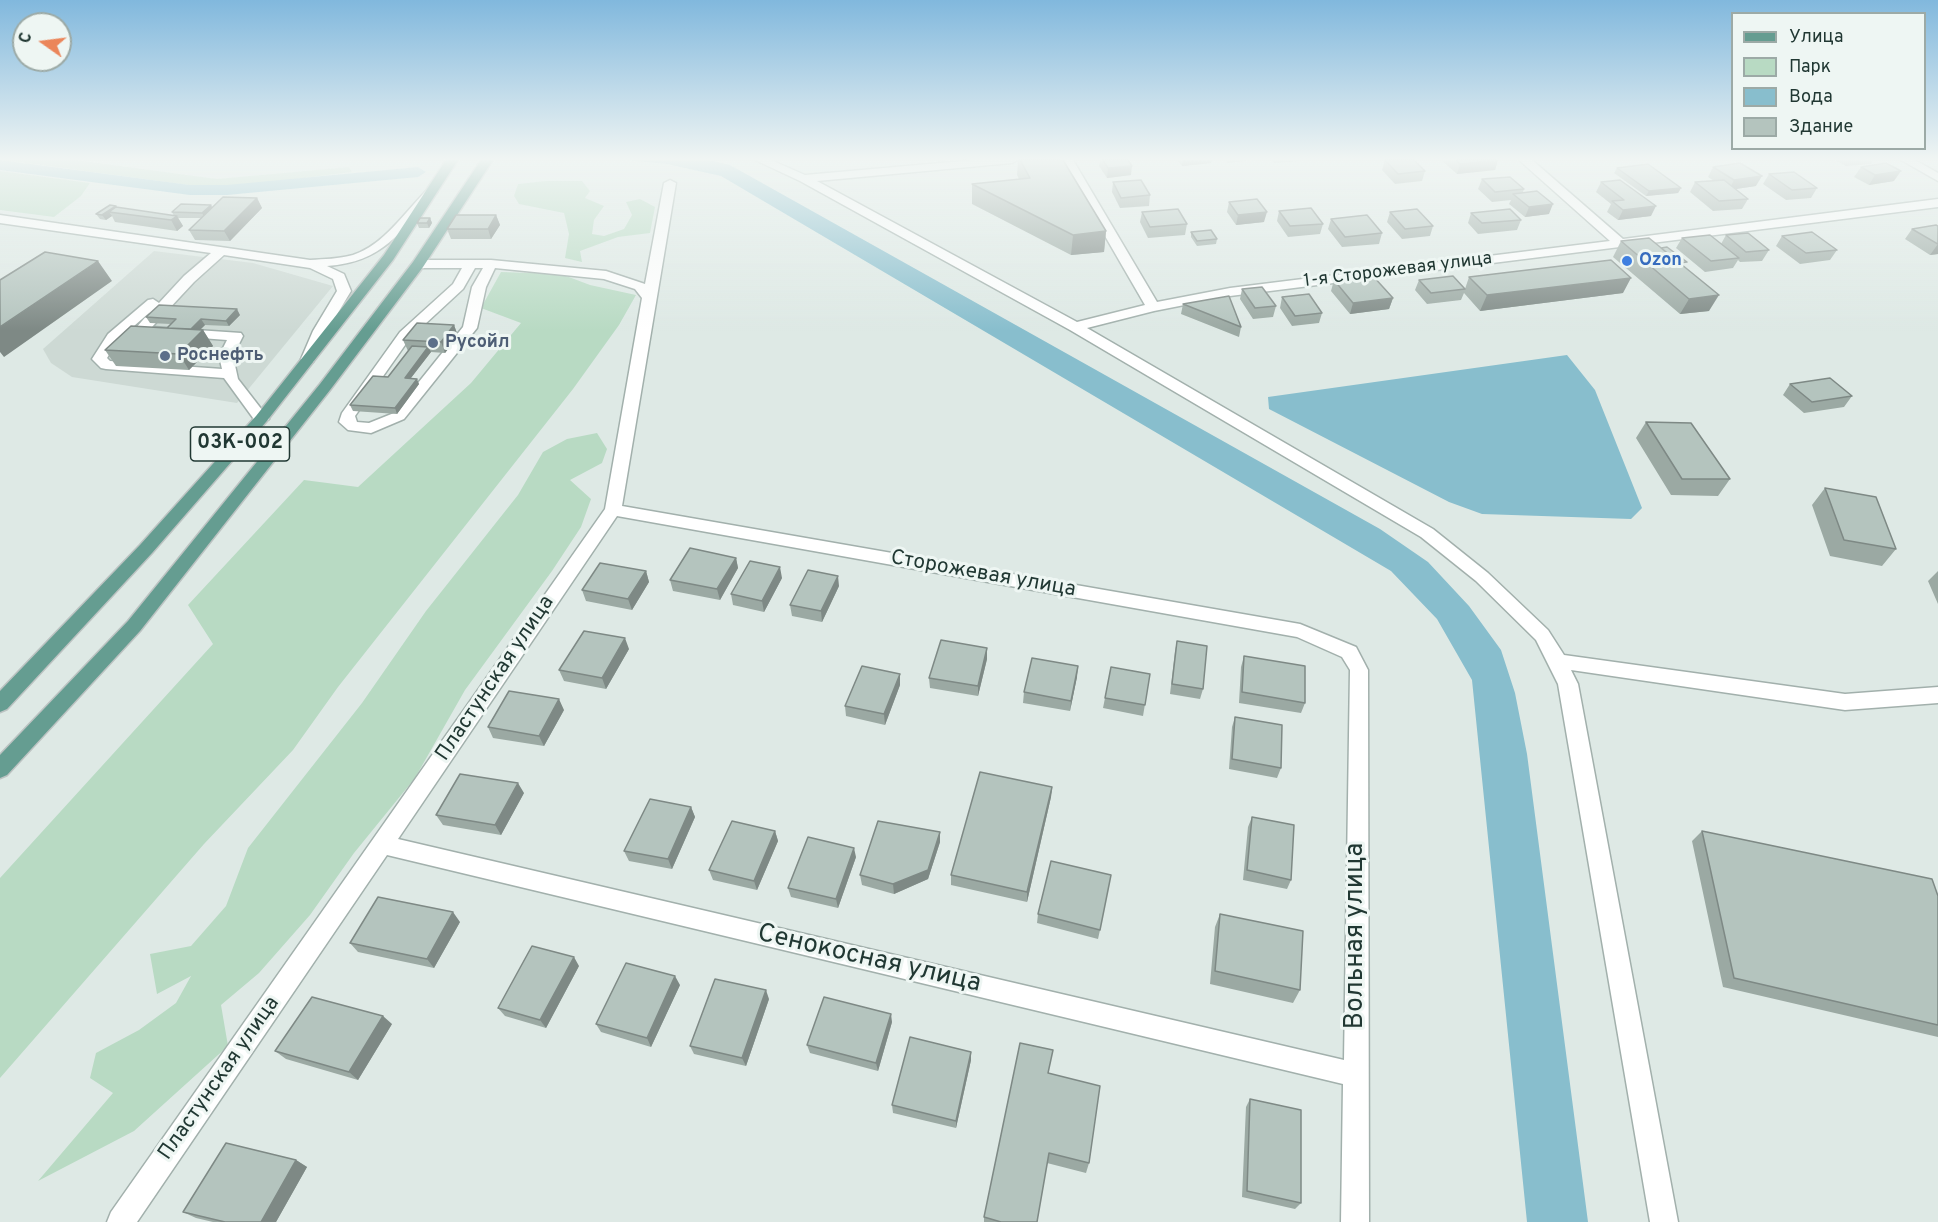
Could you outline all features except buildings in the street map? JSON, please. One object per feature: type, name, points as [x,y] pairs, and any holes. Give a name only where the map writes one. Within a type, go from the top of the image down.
[{"type":"main road","name":"03К-002","points":[[0,704],[146,549],[261,419],[389,257],[415,217]]},
{"type":"main road","name":"03К-002","points":[[0,769],[134,626],[325,387],[418,264],[449,217]]},
{"type":"street","points":[[310,264],[361,256],[386,241],[408,217]]},
{"type":"street","name":"Пластунская улица","points":[[121,1222],[613,510],[664,217]]},
{"type":"street","points":[[874,217],[1075,327],[1427,533],[1482,577],[1542,635],[1558,661],[1568,684],[1664,1222]]},
{"type":"street","points":[[1100,217],[1153,307]]},
{"type":"street","points":[[1590,217],[1620,243]]},
{"type":"street","name":"1-я Сторожевая улица","points":[[1075,327],[1153,307],[1230,292],[1826,217]]},
{"type":"street","points":[[0,219],[310,264],[339,277],[344,291],[320,331],[308,359]]},
{"type":"street","points":[[223,250],[189,279],[141,330],[236,336],[226,356],[231,379],[261,419]]},
{"type":"street","points":[[471,263],[458,286],[405,335],[347,416],[348,422],[353,427],[371,428],[399,416],[456,349],[470,328],[479,287],[491,264]]},
{"type":"street","points":[[418,264],[491,264],[606,275],[640,286],[649,298]]},
{"type":"street","points":[[189,279],[149,306],[113,337],[99,359],[106,365],[230,374]]},
{"type":"street","name":"Сторожевая улица","points":[[613,510],[1300,631],[1349,652]]},
{"type":"street","name":"Вольная улица","points":[[1349,652],[1359,670],[1355,1222]]},
{"type":"street","points":[[1558,661],[1845,702],[1938,695]]},
{"type":"street","name":"Сенокосная улица","points":[[383,845],[1356,1075]]},
{"type":"shaded area","points":[[154,251],[253,263],[333,286],[237,403],[72,377],[51,363],[43,349]]},
{"type":"green space","points":[[565,217],[596,217],[592,234],[604,236],[624,229],[631,217],[653,217],[650,233],[618,237],[580,251],[582,262],[565,258],[569,234]]},
{"type":"green space","points":[[501,272],[561,274],[590,285],[636,295],[619,325],[573,389],[338,687],[293,750],[204,844],[0,1078],[0,878],[213,644],[188,605],[304,480],[358,487],[471,383],[521,323],[481,308]]},
{"type":"green space","points":[[597,433],[607,449],[602,463],[570,480],[591,499],[581,527],[552,571],[465,690],[415,778],[354,853],[310,915],[259,973],[221,1005],[228,1046],[134,1131],[38,1181],[113,1093],[90,1078],[96,1053],[139,1030],[176,1003],[191,976],[157,994],[150,954],[191,946],[226,906],[248,848],[362,703],[426,611],[518,495],[543,452],[567,439]]},
{"type":"water","points":[[791,217],[823,217],[1380,529],[1428,562],[1469,606],[1501,650],[1515,693],[1527,754],[1588,1222],[1527,1222],[1472,680],[1437,619],[1391,571]]},
{"type":"water","points":[[1567,355],[1595,390],[1642,508],[1631,519],[1482,514],[1449,502],[1269,409],[1268,397]]},
{"type":"place","name":"Ozon","points":[[1627,261]]},
{"type":"place","name":"Русойл","points":[[433,343]]},
{"type":"place","name":"Роснефть","points":[[165,356]]}]
